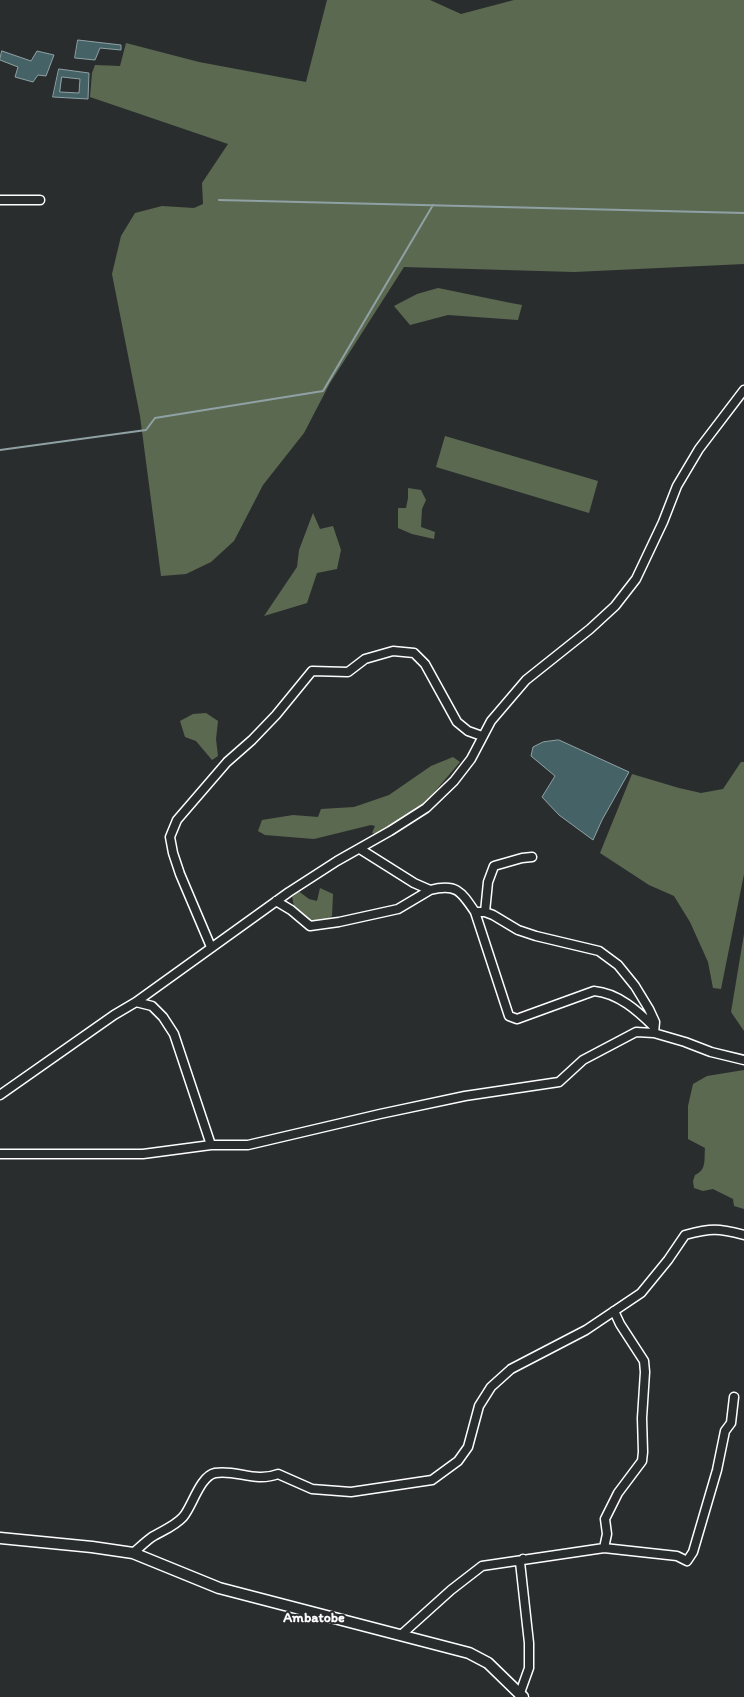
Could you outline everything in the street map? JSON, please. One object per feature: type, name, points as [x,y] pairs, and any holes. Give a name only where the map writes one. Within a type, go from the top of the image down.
[{"type":"street","points":[[0,200],[40,200]]},
{"type":"street","points":[[0,1095],[114,1015],[136,1002],[276,901],[337,861],[360,849],[426,808],[454,781],[471,759],[482,736],[491,722],[526,680],[590,629],[615,606],[636,579],[663,522],[677,486],[699,449],[744,390]]},
{"type":"street","points":[[211,947],[180,874],[173,854],[170,837],[177,820],[202,790],[227,762],[252,740],[276,715],[312,671],[348,672],[366,659],[393,651],[414,653],[426,664],[458,722],[468,731],[482,736]]},
{"type":"street","points":[[360,849],[430,890]]},
{"type":"street","points":[[485,912],[488,882],[494,866],[522,858],[532,857]]},
{"type":"street","points":[[276,901],[291,910],[310,926],[339,922],[398,909],[430,890],[452,887],[463,895],[475,912],[508,1016],[517,1019],[594,991],[606,992],[636,1010],[654,1030],[711,1052],[744,1060]]},
{"type":"street","points":[[475,912],[485,912],[494,915],[518,930],[599,951],[618,965],[635,986],[655,1022],[654,1030]]},
{"type":"street","points":[[136,1002],[152,1006],[163,1017],[174,1034],[211,1145]]},
{"type":"street","points":[[0,1154],[143,1154],[211,1145],[248,1145],[465,1096],[559,1082],[583,1060],[636,1032],[654,1030]]},
{"type":"street","points":[[133,1553],[151,1538],[183,1517],[206,1479],[213,1473],[251,1478],[271,1477],[278,1474],[312,1489],[351,1492],[432,1480],[458,1461],[468,1447],[480,1406],[491,1387],[511,1370],[586,1330],[641,1293],[668,1260],[685,1235],[701,1230],[720,1229],[744,1235]]},
{"type":"street","points":[[604,1548],[607,1534],[605,1519],[618,1493],[642,1461],[643,1452],[642,1418],[645,1372],[644,1361],[620,1324],[614,1311]]},
{"type":"street","points":[[401,1635],[451,1590],[482,1566],[604,1548],[677,1556],[687,1561],[691,1557],[717,1470],[725,1431],[731,1423],[734,1397]]},
{"type":"street","points":[[0,1538],[92,1547],[133,1553],[219,1588],[469,1653],[488,1663],[522,1695],[529,1668],[529,1643],[520,1562],[523,1560]]},
{"type":"green space","points":[[327,0],[430,0],[461,14],[514,0],[744,0],[744,264],[574,272],[404,267],[330,383],[304,433],[263,485],[234,541],[211,562],[186,574],[161,576],[140,416],[112,274],[121,236],[135,213],[162,206],[194,208],[203,204],[202,183],[228,144],[90,97],[92,73],[95,65],[120,66],[126,43],[199,62],[306,82]]},
{"type":"green space","points":[[438,288],[522,305],[518,320],[448,315],[410,325],[394,306],[417,294]]},
{"type":"green space","points":[[445,436],[598,481],[589,513],[436,467]]},
{"type":"green space","points":[[408,488],[421,490],[426,500],[422,509],[421,527],[435,532],[434,539],[412,534],[398,528],[398,508],[406,508]]},
{"type":"green space","points":[[313,513],[320,529],[333,526],[341,550],[337,569],[317,573],[307,603],[264,616],[297,567],[299,550]]},
{"type":"green space","points":[[206,713],[218,721],[216,739],[218,756],[212,760],[196,741],[185,737],[180,721],[193,714]]},
{"type":"green space","points":[[453,757],[460,762],[425,803],[379,835],[372,833],[375,826],[371,825],[314,839],[265,835],[258,831],[262,820],[293,815],[318,817],[321,809],[354,807],[389,795],[431,766]]},
{"type":"green space","points":[[741,762],[744,762],[744,874],[721,989],[713,988],[708,962],[690,922],[674,896],[649,885],[600,853],[632,774],[701,793],[723,789]]},
{"type":"green space","points":[[320,888],[333,894],[332,916],[322,921],[309,921],[295,912],[292,896],[297,890],[309,899],[317,901]]},
{"type":"green space","points":[[744,934],[744,1031],[731,1012]]},
{"type":"green space","points":[[744,1070],[744,1209],[734,1206],[733,1199],[713,1189],[703,1191],[694,1188],[693,1181],[695,1175],[699,1173],[704,1164],[705,1148],[688,1139],[688,1106],[693,1084],[707,1076]]},
{"type":"water","points":[[78,40],[121,45],[121,50],[100,48],[95,60],[75,58]]},
{"type":"water","points":[[2,51],[31,61],[37,51],[54,55],[46,76],[38,75],[33,82],[15,77],[18,67],[0,60]]},
{"type":"water","points":[[59,69],[89,73],[88,99],[53,97]],"holes":[[[62,77],[80,79],[79,93],[60,92]]]},
{"type":"water","points":[[559,740],[629,772],[602,820],[593,840],[559,815],[542,797],[555,776],[531,756],[533,747],[543,742]]},
{"type":"waterway","points":[[219,200],[744,213]]},
{"type":"waterway","points":[[0,450],[146,430],[155,418],[323,391],[433,205]]},
{"type":"district","name":"Ambatobe","points":[[314,1618]]}]
